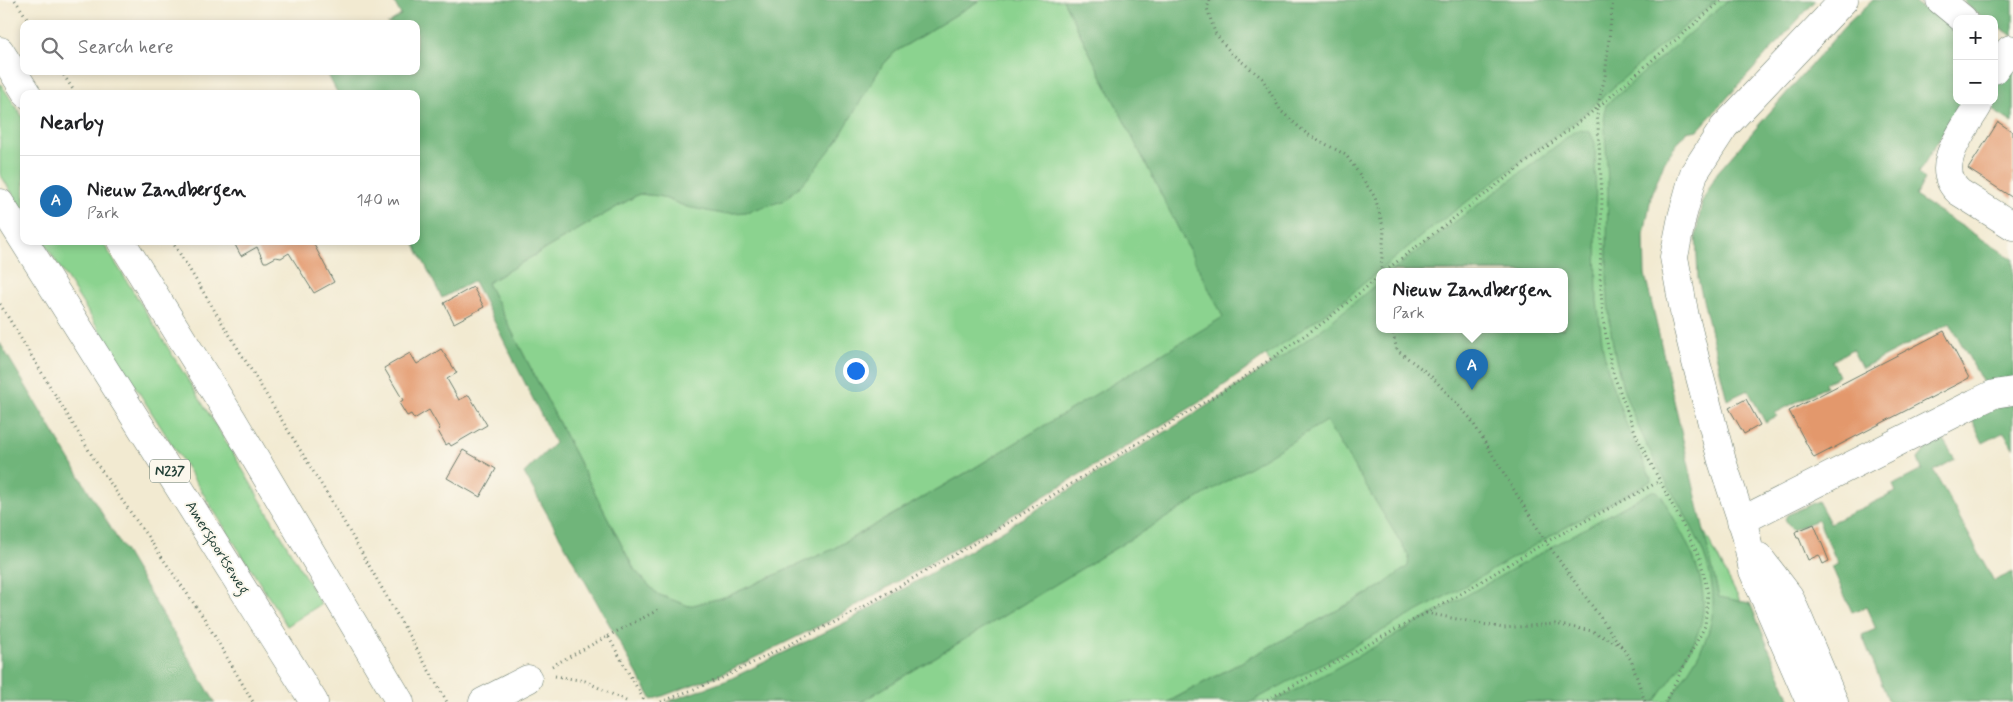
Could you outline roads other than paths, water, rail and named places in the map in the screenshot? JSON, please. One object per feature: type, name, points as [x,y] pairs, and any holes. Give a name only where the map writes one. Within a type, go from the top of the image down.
[{"type":"main road","points":[[1810,702],[1753,571],[1744,528],[1722,461],[1685,317],[1674,257],[1694,173],[1724,127],[1844,0]]},
{"type":"main road","points":[[1940,0],[1958,15]]},
{"type":"main road","points":[[0,52],[24,90]]},
{"type":"main road","points":[[1977,105],[1949,156],[1949,177],[1953,187],[1959,192],[2013,226]]},
{"type":"main road","name":"Amersfoortseweg","points":[[0,203],[20,235]]},
{"type":"main road","name":"Amersfoortseweg","points":[[27,245],[314,702]]},
{"type":"main road","points":[[123,245],[232,419],[400,702]]},
{"type":"main road","points":[[1744,528],[1975,403],[1994,394],[2013,391]]},
{"type":"main road","points":[[1744,528],[1763,565],[1789,596],[1834,702]]},
{"type":"main road","points":[[483,702],[528,679]]},
{"type":"place","name":"Nieuw Zandbergen","points":[[1472,390]]}]
